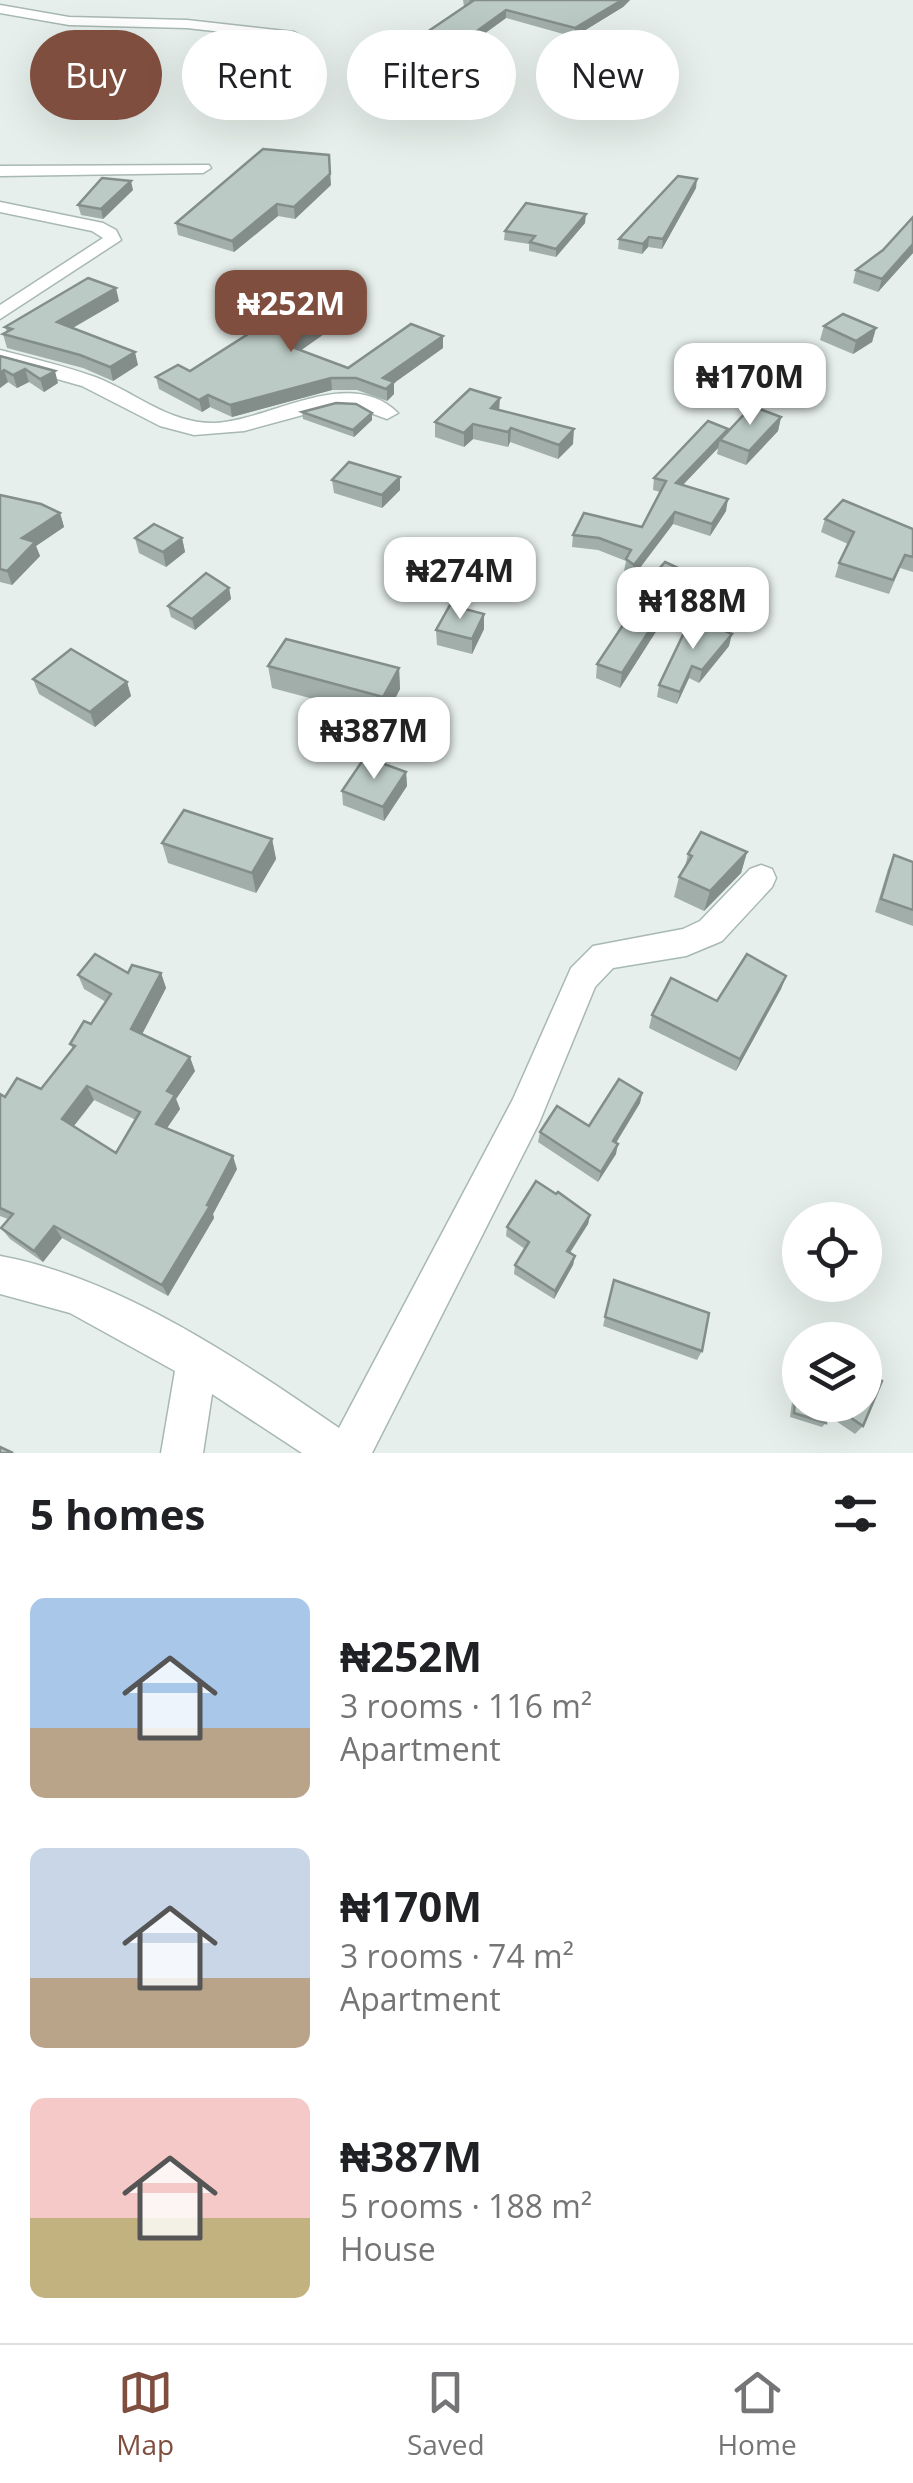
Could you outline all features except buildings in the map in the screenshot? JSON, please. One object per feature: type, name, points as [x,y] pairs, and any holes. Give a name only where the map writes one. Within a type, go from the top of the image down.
[{"type":"street","points":[[74,21],[94,7]]},
{"type":"street","points":[[0,9],[74,21],[239,30]]},
{"type":"street","points":[[0,171],[203,168]]},
{"type":"street","points":[[0,207],[96,228],[110,234],[112,240],[0,313]]},
{"type":"street","points":[[0,356],[91,383],[192,429],[240,425],[303,403],[340,399],[354,399],[388,413]]},
{"type":"street","points":[[349,1453],[482,1200],[554,1048],[582,978],[604,956],[686,942],[711,931],[762,878]]},
{"type":"street","points":[[0,1275],[42,1281],[126,1319],[263,1399],[338,1453]]},
{"type":"street","points":[[182,1453],[197,1362]]}]
